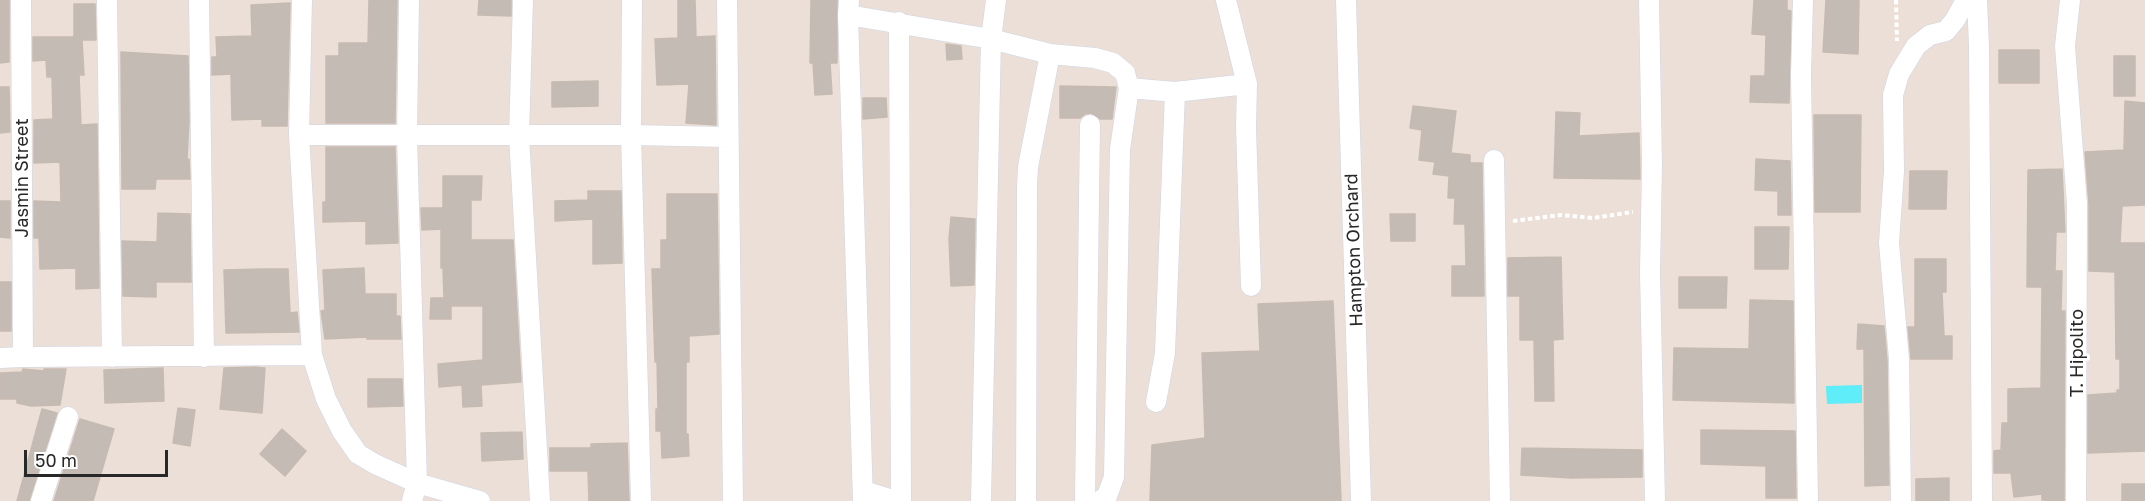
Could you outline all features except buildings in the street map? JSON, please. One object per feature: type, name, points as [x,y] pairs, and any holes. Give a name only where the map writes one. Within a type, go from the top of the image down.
[{"type":"street","name":"Jasmin Street","points":[[21,0],[23,357]]},
{"type":"street","points":[[107,0],[112,357]]},
{"type":"street","points":[[198,0],[204,357]]},
{"type":"street","points":[[302,0],[299,135],[312,355],[326,399],[342,431],[358,454],[415,492],[480,501]]},
{"type":"street","points":[[409,0],[407,136],[415,492]]},
{"type":"street","points":[[523,0],[519,136],[540,501]]},
{"type":"street","points":[[633,0],[631,135],[641,501]]},
{"type":"street","points":[[727,0],[727,137],[734,501]]},
{"type":"street","points":[[981,501],[992,39],[996,0]]},
{"type":"street","points":[[1226,0],[1247,84],[1246,127],[1251,286]]},
{"type":"street","name":"Hampton Orchard","points":[[1346,0],[1361,501]]},
{"type":"street","points":[[1649,0],[1654,501]]},
{"type":"street","points":[[1803,0],[1801,75],[1808,501]]},
{"type":"street","points":[[1901,501],[1899,359],[1889,243],[1894,171],[1893,95],[1899,74],[1916,46],[1930,35],[1946,31],[1966,0]]},
{"type":"street","points":[[1977,0],[1982,501]]},
{"type":"street","name":"T. Hipolito","points":[[2070,0],[2065,46],[2077,204],[2076,501]]},
{"type":"street","points":[[896,501],[864,496],[848,8],[899,22],[992,39],[1050,54],[1095,58],[1113,63],[1125,74],[1129,88],[1120,149],[1114,477],[1105,500]]},
{"type":"street","points":[[899,22],[901,501]]},
{"type":"street","points":[[1026,501],[1027,187],[1050,54]]},
{"type":"street","points":[[1129,88],[1175,92],[1247,84]]},
{"type":"street","points":[[1156,402],[1165,353],[1175,92]]},
{"type":"street","points":[[1085,501],[1090,125]]},
{"type":"street","points":[[299,135],[727,137]]},
{"type":"street","points":[[1494,160],[1500,501]]},
{"type":"street","points":[[0,358],[312,355]]},
{"type":"street","points":[[42,501],[68,417]]},
{"type":"path","points":[[1494,223],[1561,215],[1593,218],[1652,209]]},
{"type":"water","points":[[1862,385],[1862,403],[1827,404],[1826,386]]}]
